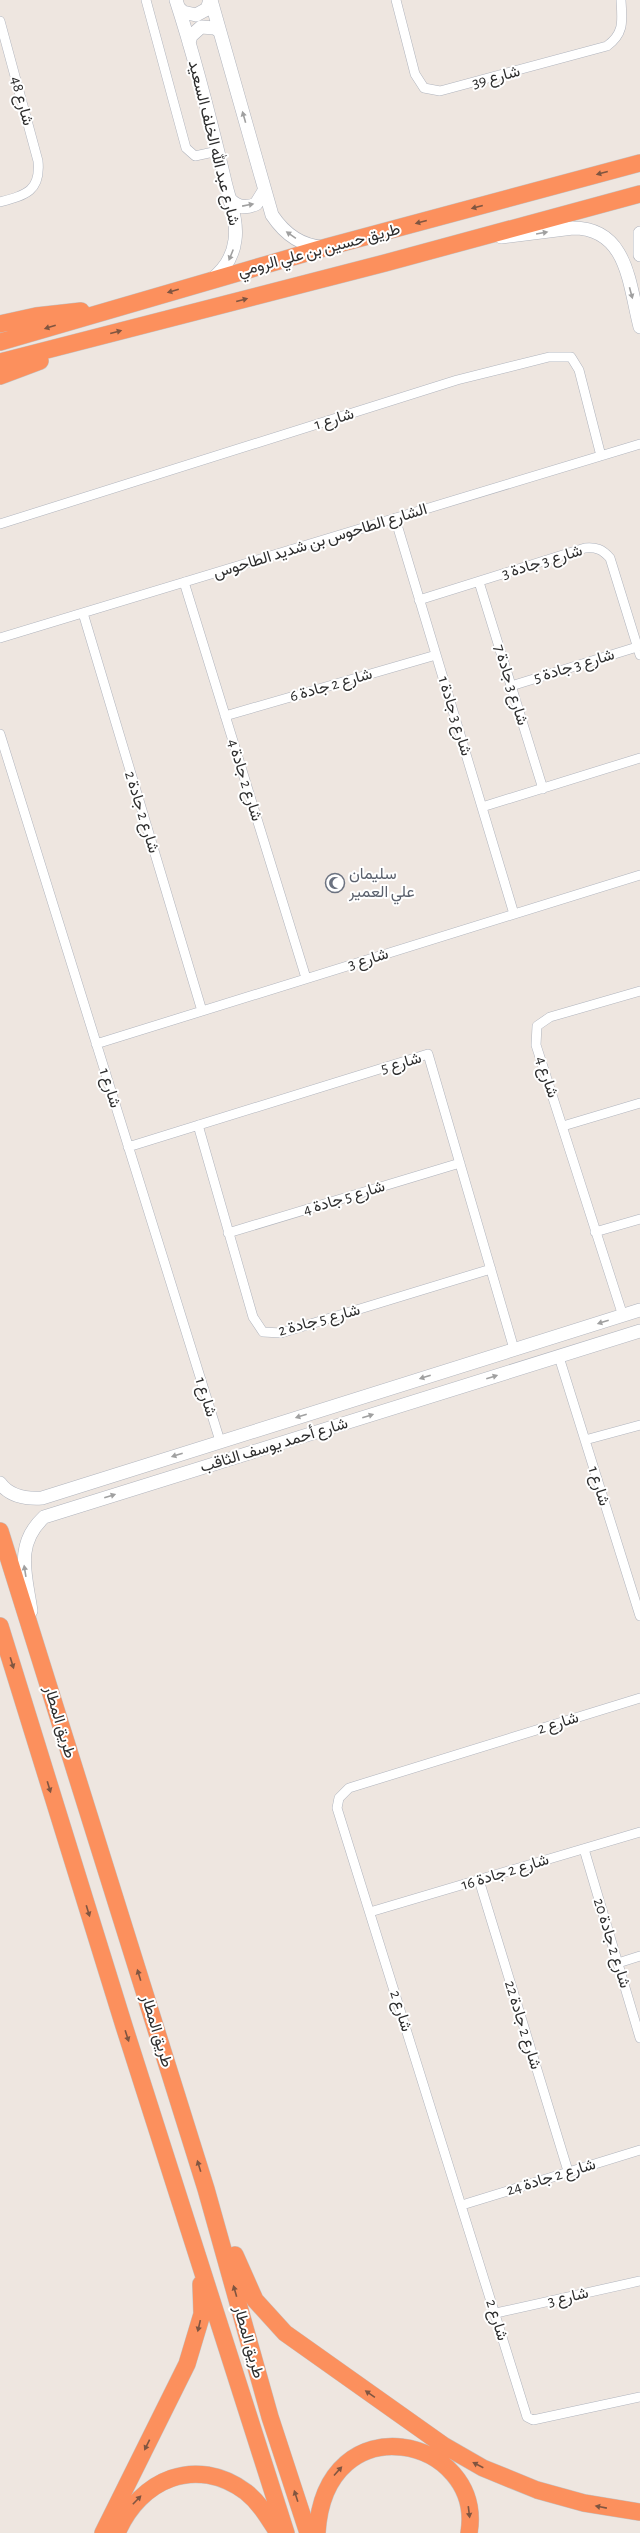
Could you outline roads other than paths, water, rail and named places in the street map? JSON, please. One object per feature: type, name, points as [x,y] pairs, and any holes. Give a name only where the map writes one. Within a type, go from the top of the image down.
[{"type":"highway","name":"طريق حسين بن علي الرومي","points":[[0,342],[101,311],[211,280],[640,163]]},
{"type":"highway","name":"طريق حسين بن علي الرومي","points":[[0,362],[640,194]]},
{"type":"highway","points":[[0,324],[52,313],[101,311]]},
{"type":"highway","points":[[0,376],[46,358],[78,342]]},
{"type":"highway","name":"طريق المطار","points":[[0,1531],[206,2189],[270,2417],[308,2533]]},
{"type":"highway","name":"طريق المطار","points":[[2,1634],[185,2220],[237,2375],[286,2533]]},
{"type":"highway","points":[[206,2189],[246,2283],[255,2300],[285,2333],[418,2429],[483,2468],[563,2498],[605,2508],[640,2512]]},
{"type":"highway","points":[[103,2533],[187,2364],[199,2329],[202,2289],[185,2220]]},
{"type":"highway","points":[[317,2533],[321,2501],[340,2469],[360,2455],[383,2447],[395,2446],[420,2450],[431,2455],[449,2471],[463,2490],[467,2503],[469,2533]]},
{"type":"highway","points":[[117,2533],[124,2516],[136,2500],[150,2488],[178,2477],[200,2475],[222,2479],[247,2493],[259,2505],[278,2533]]},
{"type":"street","points":[[146,0],[186,148],[195,156],[218,151]]},
{"type":"street","points":[[178,4],[183,12],[196,15],[206,9],[211,0]]},
{"type":"street","name":"شارع عبد الله الخلف السعيد","points":[[211,0],[272,215],[285,232],[303,243],[327,248]]},
{"type":"street","name":"شارع 39","points":[[396,0],[414,74],[424,88],[440,91],[607,46],[615,40],[622,27],[621,0]]},
{"type":"street","name":"شارع عبد الله الخلف السعيد","points":[[178,4],[218,151],[236,232],[234,246],[228,262],[211,280]]},
{"type":"street","name":"شارع 48","points":[[0,21],[38,161],[40,174],[37,182],[27,194],[0,202]]},
{"type":"street","points":[[189,43],[191,36],[201,27],[215,28],[220,32]]},
{"type":"street","points":[[229,198],[236,205],[246,207],[256,204],[264,191]]},
{"type":"street","points":[[475,238],[511,237],[573,228],[588,229],[603,234],[614,244],[621,256],[640,326]]},
{"type":"street","points":[[640,233],[640,255]]},
{"type":"street","name":"شارع 1","points":[[0,524],[457,380],[549,357],[571,357],[579,370],[601,456]]},
{"type":"street","name":"الشارع الطاحوس بن شديد الطاحوس","points":[[0,638],[640,444]]},
{"type":"street","name":"شارع 3 جادة 1","points":[[395,518],[514,914]]},
{"type":"street","name":"شارع 3 جادة 3","points":[[419,600],[585,548],[595,547],[604,551],[610,558],[639,651]]},
{"type":"street","name":"شارع 2 جادة 4","points":[[184,582],[306,978]]},
{"type":"street","name":"شارع 3 جادة 7","points":[[479,582],[543,788]]},
{"type":"street","name":"شارع 2 جادة 2","points":[[83,613],[202,1011]]},
{"type":"street","name":"شارع 3 جادة 5","points":[[511,686],[639,651]]},
{"type":"street","name":"شارع 2 جادة 6","points":[[225,716],[436,654]]},
{"type":"street","name":"شارع 1","points":[[0,734],[220,1441]]},
{"type":"street","points":[[482,807],[640,758]]},
{"type":"street","name":"شارع 3","points":[[96,1044],[640,875]]},
{"type":"street","name":"شارع 4","points":[[622,1316],[536,1044],[537,1026],[550,1017],[640,991]]},
{"type":"street","name":"شارع 5","points":[[128,1147],[428,1054],[514,1349]]},
{"type":"street","points":[[563,1126],[640,1103]]},
{"type":"street","name":"شارع 5 جادة 2","points":[[198,1125],[253,1317],[263,1332],[281,1333],[491,1269]]},
{"type":"street","name":"شارع 5 جادة 4","points":[[228,1233],[460,1163]]},
{"type":"street","points":[[595,1232],[640,1220]]},
{"type":"street","name":"شارع أحمد يوسف الثاقب","points":[[0,1483],[9,1492],[31,1499],[42,1498],[640,1310]]},
{"type":"street","name":"شارع أحمد يوسف الثاقب","points":[[37,1651],[23,1560],[24,1549],[33,1528],[44,1517],[640,1331]]},
{"type":"street","name":"شارع 1","points":[[559,1356],[640,1614]]},
{"type":"street","points":[[449,1391],[446,1386],[447,1381],[480,1368],[487,1357]]},
{"type":"street","points":[[585,1440],[640,1425]]},
{"type":"street","points":[[56,1512],[62,1503],[95,1490],[108,1476]]},
{"type":"street","name":"شارع 2","points":[[640,1698],[349,1788],[339,1798],[337,1808],[496,2313],[527,2417],[533,2420],[640,2397]]},
{"type":"street","name":"شارع 2 جادة 16","points":[[370,1912],[640,1832]]},
{"type":"street","name":"شارع 2 جادة 20","points":[[584,1848],[640,2038]]},
{"type":"street","name":"شارع 2 جادة 22","points":[[479,1880],[568,2171]]},
{"type":"street","points":[[618,1963],[640,1956]]},
{"type":"street","name":"شارع 2 جادة 24","points":[[462,2205],[640,2150]]},
{"type":"street","name":"شارع 3","points":[[496,2313],[640,2281]]},
{"type":"place","name":"سليمان علي العمير","points":[[335,883]]}]
